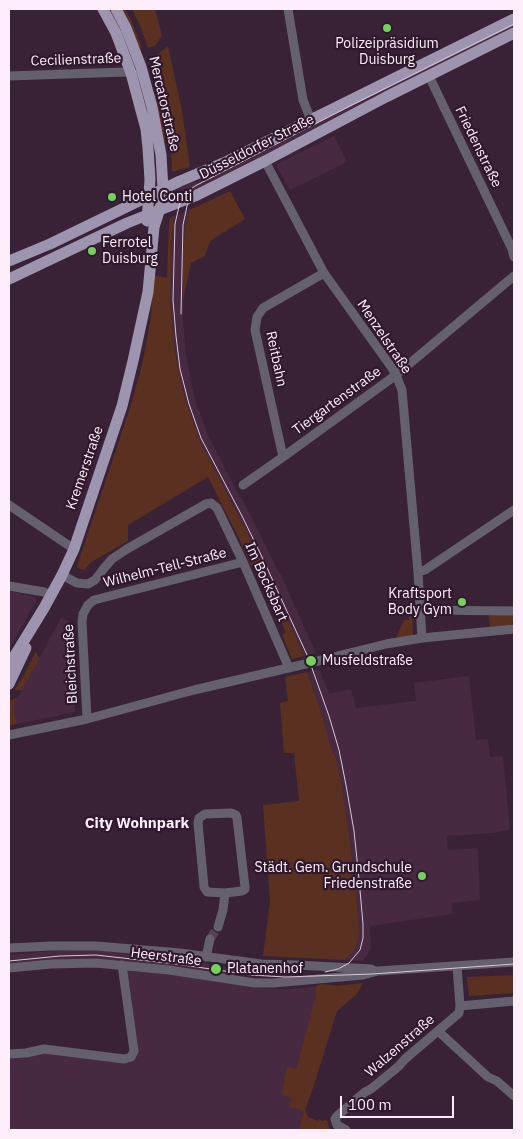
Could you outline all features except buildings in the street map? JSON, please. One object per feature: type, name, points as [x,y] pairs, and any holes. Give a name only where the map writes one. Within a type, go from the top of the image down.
[{"type":"main road","name":"Mercatorstraße","points":[[103,9],[119,40],[131,73],[144,122],[150,174],[147,216]]},
{"type":"main road","name":"Mercatorstraße","points":[[116,9],[136,53],[152,107],[159,144],[163,189],[159,211]]},
{"type":"main road","name":"Düsseldorfer Straße","points":[[9,261],[50,244],[163,189],[228,161],[514,19]]},
{"type":"main road","name":"Düsseldorfer Straße","points":[[9,279],[126,223],[195,196],[514,33]]},
{"type":"main road","name":"Kremerstraße","points":[[9,664],[51,596],[74,549],[122,406],[148,292],[154,227],[159,211]]},
{"type":"main road","name":"Kremerstraße","points":[[141,320],[147,216]]},
{"type":"main road","name":"Kremerstraße","points":[[9,684],[38,619]]},
{"type":"street","points":[[288,9],[303,100],[311,120]]},
{"type":"street","name":"Cecilienstraße","points":[[9,76],[131,73],[139,78],[145,100],[152,107]]},
{"type":"street","name":"Friedenstraße","points":[[429,76],[512,249],[514,258]]},
{"type":"street","name":"Menzelstraße","points":[[265,161],[324,273],[396,375],[402,390],[422,638]]},
{"type":"street","name":"Reitbahn","points":[[283,457],[255,330],[257,317],[262,308],[324,273]]},
{"type":"street","name":"Tiergartenstraße","points":[[242,485],[396,375],[514,276]]},
{"type":"street","name":"Im Bocksbart","points":[[88,584],[95,580],[104,567],[128,549],[206,504],[211,503],[217,508],[243,562],[289,668]]},
{"type":"street","points":[[9,505],[74,549]]},
{"type":"street","points":[[418,572],[425,570],[514,510]]},
{"type":"street","name":"Wilhelm-Tell-Straße","points":[[94,600],[243,562]]},
{"type":"street","points":[[62,576],[77,583],[88,584],[94,600]]},
{"type":"street","points":[[9,586],[44,592],[51,596]]},
{"type":"street","name":"Bleichstraße","points":[[88,719],[82,622],[83,614],[88,605],[94,600]]},
{"type":"street","points":[[420,610],[514,611]]},
{"type":"street","points":[[9,735],[88,719],[194,690],[386,644],[422,638],[514,629]]},
{"type":"street","points":[[205,814],[236,814],[245,889],[225,893],[207,892],[204,887],[198,823],[199,818],[205,814]]},
{"type":"street","points":[[218,927],[224,910],[225,893]]},
{"type":"street","points":[[206,956],[210,939]]},
{"type":"street","name":"Heerstraße","points":[[9,948],[96,946],[206,956],[261,964],[371,969],[378,971]]},
{"type":"street","name":"Heerstraße","points":[[9,968],[51,964],[96,963],[259,984],[363,975],[378,971],[514,962]]},
{"type":"street","points":[[9,1054],[44,1049],[124,1059],[131,1057],[134,1051],[122,965]]},
{"type":"street","points":[[457,966],[460,1006],[514,1001]]},
{"type":"street","name":"Walzenstraße","points":[[346,1130],[337,1125],[335,1119],[438,1032],[459,1013],[460,1006]]},
{"type":"street","points":[[438,1032],[488,1077],[497,1080],[514,1096]]},
{"type":"shaded area","points":[[120,9],[125,9],[142,48],[138,46]]},
{"type":"shaded area","points":[[132,9],[155,9],[162,35],[156,45],[148,48]]},
{"type":"shaded area","points":[[514,22],[514,30],[178,199],[184,191],[178,188],[190,182],[196,182]]},
{"type":"shaded area","points":[[168,46],[182,111],[190,167],[172,172],[171,134],[165,97],[157,85],[151,59]]},
{"type":"shaded area","points":[[151,88],[161,104],[167,167]]},
{"type":"shaded area","points":[[334,136],[347,162],[290,190],[277,164]]},
{"type":"shaded area","points":[[230,191],[245,219],[210,241],[205,256],[191,263],[183,300],[183,248],[189,210]]},
{"type":"shaded area","points":[[189,210],[183,248],[183,323],[186,355],[195,400],[208,435],[280,573],[316,653],[304,656],[260,558],[199,439],[187,405],[175,353],[170,299],[170,270],[174,216]]},
{"type":"shaded area","points":[[174,216],[170,299],[175,353],[187,405],[199,439],[260,558],[304,656],[292,659],[282,635],[286,633],[256,566],[252,567],[208,477],[128,525],[128,541],[90,563],[84,570],[77,566],[130,408],[143,361],[151,317],[153,275],[167,278],[169,224],[170,218]]},
{"type":"shaded area","points":[[9,591],[35,597],[36,601],[9,650]]},
{"type":"shaded area","points":[[409,609],[412,609],[413,636],[395,640],[404,620],[409,620]]},
{"type":"shaded area","points":[[489,615],[514,615],[514,621],[510,625],[490,627]]},
{"type":"shaded area","points":[[61,618],[70,622],[75,712],[17,724],[13,706]]},
{"type":"shaded area","points":[[36,651],[39,659],[22,690],[16,690],[15,689]]},
{"type":"shaded area","points":[[319,669],[329,694],[351,689],[356,708],[416,701],[414,683],[469,676],[476,740],[488,739],[490,757],[503,756],[510,830],[495,833],[447,836],[448,850],[478,848],[480,900],[452,903],[453,914],[370,926],[371,949],[363,961],[345,960],[353,952],[357,944],[359,932],[355,878],[342,786],[335,754],[333,755],[319,705],[307,672]]},
{"type":"shaded area","points":[[307,672],[333,754],[335,754],[342,786],[355,878],[359,932],[357,944],[353,952],[345,960],[263,956],[270,901],[263,805],[299,801],[294,753],[284,753],[280,703],[288,701],[285,677]]},
{"type":"shaded area","points":[[17,699],[13,706],[17,724],[9,726],[9,701]]},
{"type":"shaded area","points":[[96,950],[173,956],[173,958],[226,967],[263,971],[286,971],[287,978],[226,974],[172,965],[172,967],[96,958],[9,964],[9,955],[51,951]]},
{"type":"shaded area","points":[[125,967],[259,988],[291,989],[316,986],[316,995],[296,1070],[287,1068],[281,1095],[291,1098],[305,1110],[298,1130],[9,1130],[9,1055],[44,1051],[133,1058]]},
{"type":"shaded area","points":[[514,975],[514,993],[469,996],[467,977]]},
{"type":"shaded area","points":[[363,983],[357,994],[337,1011],[305,1110],[308,1117],[318,1121],[319,1119],[322,1121],[327,1120],[331,1130],[298,1130],[304,1111],[289,1107],[291,1098],[281,1095],[287,1067],[296,1069],[316,995],[316,986],[322,984],[338,986]]},
{"type":"tunnel","points":[[210,939],[218,927]]},
{"type":"tram line","points":[[325,972],[338,969],[349,963],[360,950],[363,938],[354,831],[339,750],[308,657],[242,516],[201,438],[189,404],[180,369],[173,300],[175,224],[180,202],[188,191],[195,186],[514,24]]},
{"type":"tram line","points":[[181,314],[183,225],[187,206],[194,194]]},
{"type":"tram line","points":[[9,961],[96,955],[252,975],[285,977],[372,974],[514,964]]},
{"type":"place","name":"Polizeipräsidium Duisburg","points":[[387,28]]},
{"type":"place","name":"Hotel Conti","points":[[112,197]]},
{"type":"place","name":"Ferrotel Duisburg","points":[[92,251]]},
{"type":"place","name":"Kraftsport Body Gym","points":[[462,602]]},
{"type":"place","name":"Musfeldstraße","points":[[311,661]]},
{"type":"place","name":"Städt. Gem. Grundschule Friedenstraße","points":[[422,876]]},
{"type":"place","name":"Platanenhof","points":[[216,969]]},
{"type":"district","name":"City Wohnpark","points":[[137,824]]}]
